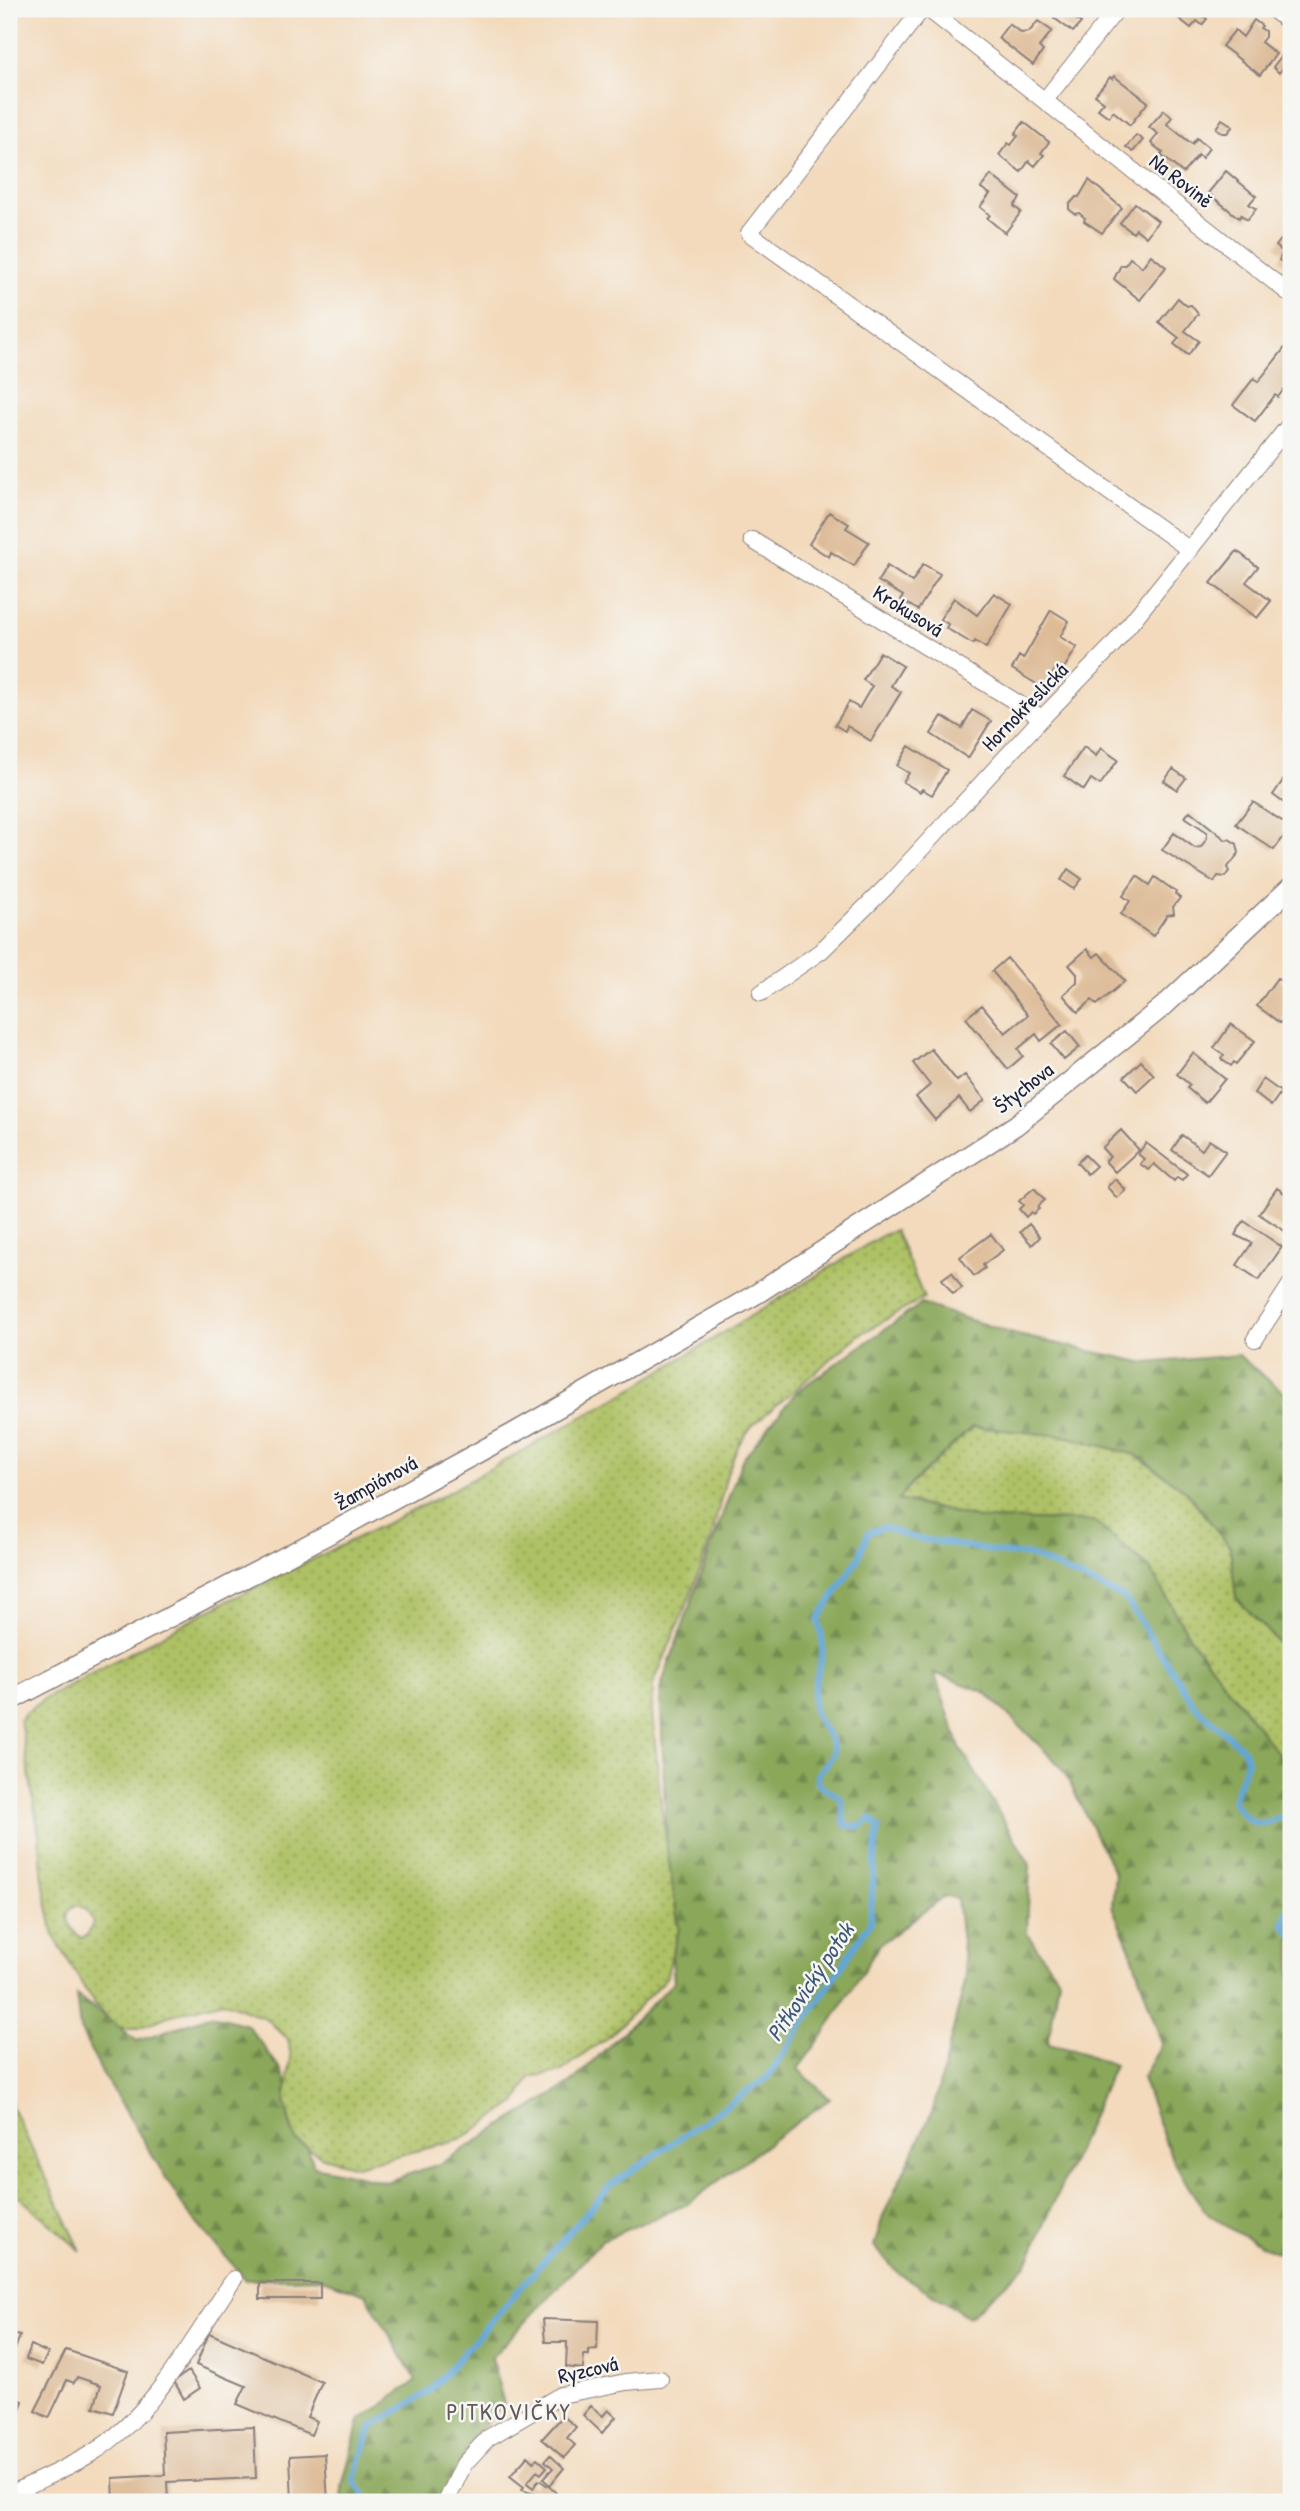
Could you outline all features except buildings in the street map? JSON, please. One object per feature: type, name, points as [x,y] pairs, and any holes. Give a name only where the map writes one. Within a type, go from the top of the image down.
[{"type":"street","points":[[922,9],[749,233],[1190,550]]},
{"type":"street","name":"Na Rovině","points":[[928,9],[1291,295]]},
{"type":"street","points":[[1045,100],[1117,9]]},
{"type":"street","name":"Hornokřeslická","points":[[761,993],[821,951],[850,923],[1113,645],[1291,423]]},
{"type":"street","name":"Krokusová","points":[[752,540],[1042,718]]},
{"type":"street","name":"Štychova","points":[[758,1293],[1016,1125],[1165,1005],[1291,887]]},
{"type":"street","points":[[1255,1339],[1291,1284]]},
{"type":"street","name":"Žampiónová","points":[[9,1701],[342,1527],[512,1434],[758,1293]]},
{"type":"street","points":[[13,2495],[93,2453],[126,2426],[157,2392],[234,2279]]},
{"type":"street","name":"Ryzcová","points":[[446,2502],[464,2464],[488,2438],[561,2395],[626,2382],[660,2379]]},
{"type":"lane","points":[[1266,9],[1291,29]]},
{"type":"green space","points":[[895,1230],[924,1298],[859,1335],[752,1426],[739,1444],[727,1474],[711,1539],[653,1685],[652,1711],[661,1804],[679,1929],[666,1978],[612,2034],[560,2072],[530,2077],[517,2102],[460,2140],[356,2166],[323,2157],[296,2141],[285,2099],[291,2058],[288,2039],[265,2018],[223,2001],[168,2016],[139,2028],[121,2028],[106,2019],[54,1936],[43,1881],[39,1834],[20,1720],[25,1713],[46,1698],[205,1612],[438,1498],[625,1393]],"holes":[[[75,1905],[87,1911],[93,1923],[87,1936],[81,1938],[70,1926],[67,1918],[70,1909]]]},
{"type":"green space","points":[[921,1304],[1017,1335],[1146,1363],[1238,1355],[1291,1398],[1291,1657],[1236,1597],[1230,1547],[1186,1491],[1136,1455],[1065,1436],[972,1427],[907,1488],[898,1500],[983,1519],[1094,1521],[1150,1569],[1192,1641],[1291,1771],[1291,2260],[1235,2232],[1205,2211],[1169,2152],[1142,2078],[1162,2044],[1132,1954],[1112,1906],[1115,1874],[1067,1777],[1058,1764],[985,1692],[934,1673],[960,1747],[1030,1865],[1027,1934],[1059,1979],[1048,2044],[1078,2051],[1114,2065],[1027,2264],[969,2317],[897,2272],[874,2246],[883,2216],[933,2110],[966,1978],[957,1898],[945,1896],[880,1944],[823,2035],[798,2069],[830,2099],[688,2204],[602,2240],[491,2358],[504,2404],[473,2437],[441,2502],[343,2502],[342,2487],[359,2421],[416,2381],[366,2294],[319,2278],[246,2280],[186,2211],[100,2069],[80,2029],[76,1995],[137,2041],[212,2015],[247,2025],[281,2070],[287,2086],[285,2100],[296,2141],[308,2148],[314,2166],[385,2182],[440,2164],[571,2083],[674,1982],[672,1954],[679,1929],[667,1849],[660,1689],[742,1460],[797,1391]]},
{"type":"green space","points":[[972,1427],[1065,1436],[1136,1455],[1186,1491],[1230,1547],[1236,1597],[1291,1657],[1291,1771],[1192,1641],[1150,1569],[1094,1522],[983,1519],[898,1500],[907,1488]]},
{"type":"green space","points":[[9,2094],[12,2107],[81,2251],[9,2188]]},
{"type":"waterway","name":"Pitkovický potok","points":[[369,2502],[354,2480],[371,2427],[429,2392],[610,2186],[768,2077],[870,1923],[879,1828],[871,1818],[861,1827],[845,1825],[840,1797],[817,1782],[817,1775],[834,1754],[829,1736],[817,1719],[813,1706],[823,1647],[818,1620],[858,1559],[868,1533],[883,1527],[910,1537],[1029,1555],[1125,1598],[1196,1707],[1244,1750],[1247,1761],[1233,1801],[1240,1811],[1252,1822],[1259,1823],[1273,1821],[1291,1813]]},
{"type":"waterway","name":"Pitkovický potok","points":[[1291,1911],[1287,1912],[1284,1924],[1291,1933]]},
{"type":"district","name":"PITKOVIČKY","points":[[509,2412]]}]
